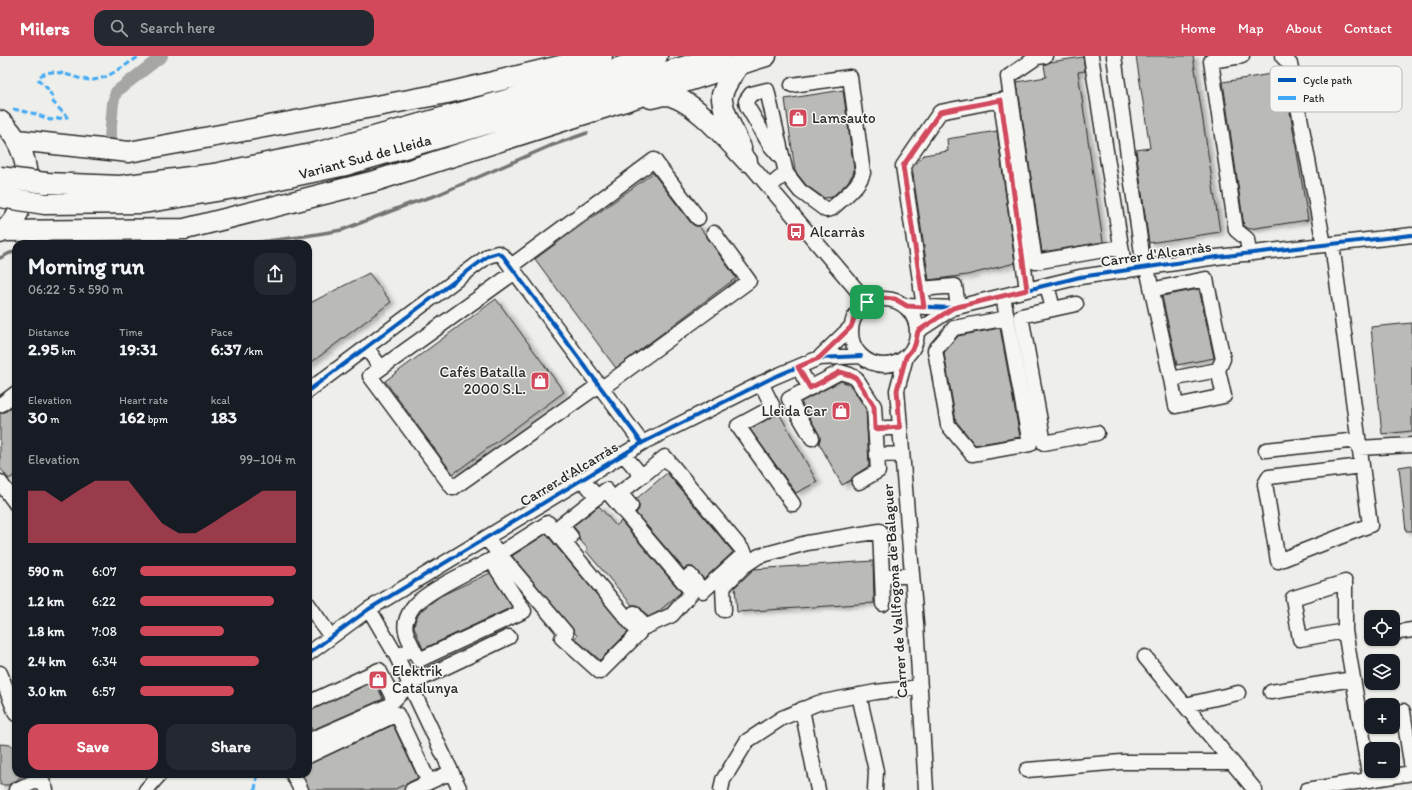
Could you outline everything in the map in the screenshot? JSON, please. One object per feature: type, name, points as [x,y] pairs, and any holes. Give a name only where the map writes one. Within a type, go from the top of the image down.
[{"type":"highway","points":[[17,140],[129,152],[447,93],[602,56]]},
{"type":"highway","name":"Variant Sud de Lleida","points":[[0,177],[46,183],[120,186],[214,174],[316,153],[582,79],[657,56]]},
{"type":"highway","name":"Variant Sud de Lleida","points":[[0,197],[45,204],[143,203],[241,187],[346,164],[721,56]]},
{"type":"highway","points":[[1,232],[185,229],[376,181],[766,56]]},
{"type":"highway","points":[[739,65],[731,76],[722,96],[727,116],[747,161]]},
{"type":"highway","points":[[608,107],[666,95],[686,102],[710,122],[747,161]]},
{"type":"highway","points":[[0,121],[17,140],[24,155],[26,166],[26,188],[19,209],[14,219],[1,232]]},
{"type":"street","points":[[1045,56],[1037,57],[1008,77],[1035,262],[1121,247]]},
{"type":"street","points":[[1091,56],[1125,271]]},
{"type":"street","points":[[1114,56],[1145,268],[1176,406],[1224,396],[1218,370],[1223,359],[1203,260]]},
{"type":"street","points":[[1242,56],[1211,61],[1236,230],[1247,239],[1250,254]]},
{"type":"street","points":[[1282,56],[1290,66]]},
{"type":"street","points":[[782,159],[786,173],[800,192],[826,210],[832,209],[854,187],[863,173],[850,77],[792,85]]},
{"type":"street","points":[[924,307],[903,166],[940,112],[1001,100],[1027,290]]},
{"type":"street","points":[[1300,112],[1328,245],[1359,444],[1362,466],[1370,525],[1278,561],[1265,484],[1270,477],[1362,466]]},
{"type":"street","points":[[698,218],[654,160],[513,269],[370,376],[454,488],[749,281],[714,233]]},
{"type":"street","points":[[747,161],[867,302]]},
{"type":"street","points":[[769,187],[786,173]]},
{"type":"street","name":"Carrer d'Alcarràs","points":[[907,306],[956,307],[1080,277],[1250,254],[1412,235]]},
{"type":"street","points":[[312,388],[488,256],[492,254],[501,254],[642,443]]},
{"type":"street","points":[[1160,288],[1206,279]]},
{"type":"street","points":[[1047,285],[1053,309]]},
{"type":"street","points":[[921,289],[955,286],[956,307]]},
{"type":"street","points":[[917,336],[935,350],[948,425],[972,454],[1030,444],[1003,296]]},
{"type":"street","points":[[881,298],[895,299],[907,306],[915,318],[917,336],[915,345],[906,357],[891,365],[882,365],[868,361],[861,356],[852,342],[851,327],[856,313],[867,302],[881,298]]},
{"type":"street","points":[[1076,304],[1021,316],[1044,443],[1097,434]]},
{"type":"street","name":"Carrer d'Alcarràs","points":[[917,336],[956,307]]},
{"type":"street","points":[[935,350],[954,328],[1007,318]]},
{"type":"street","name":"Carrer d'Alcarràs","points":[[819,358],[851,327]]},
{"type":"street","points":[[366,347],[381,368]]},
{"type":"street","name":"Carrer d'Alcarràs","points":[[312,647],[331,637],[369,609],[642,443],[761,383],[819,358],[861,356]]},
{"type":"street","points":[[897,390],[906,357]]},
{"type":"street","points":[[882,365],[897,390]]},
{"type":"street","points":[[798,367],[810,388]]},
{"type":"street","points":[[1171,379],[1218,370]]},
{"type":"street","points":[[812,438],[790,399],[840,372],[856,378],[874,406],[878,471],[859,482]]},
{"type":"street","points":[[761,383],[773,407],[738,426],[793,504]]},
{"type":"street","name":"Carrer de Vallfogona de Balaguer","points":[[897,390],[912,576],[926,790]]},
{"type":"street","points":[[0,405],[12,396]]},
{"type":"street","points":[[875,429],[900,427]]},
{"type":"street","points":[[1266,450],[1359,444],[1412,445]]},
{"type":"street","points":[[623,454],[642,476]]},
{"type":"street","points":[[877,455],[902,454]]},
{"type":"street","points":[[666,457],[745,553],[703,591],[620,493],[642,476],[666,457]]},
{"type":"street","points":[[582,479],[597,497]]},
{"type":"street","points":[[0,482],[12,498]]},
{"type":"street","points":[[606,490],[692,592],[672,615],[645,627],[561,525],[597,497],[606,490]]},
{"type":"street","points":[[486,538],[499,554],[566,633],[562,638],[600,672],[639,633],[548,523],[499,554]]},
{"type":"street","points":[[724,610],[723,587],[744,566],[759,556],[807,543],[880,531],[883,604]]},
{"type":"street","points":[[491,560],[524,611],[419,660],[414,648],[405,631],[411,611],[418,602],[443,586],[491,560]]},
{"type":"street","points":[[882,576],[912,576]]},
{"type":"street","points":[[1345,631],[1300,638],[1293,598],[1345,582],[1345,631],[1353,679],[1364,716]]},
{"type":"street","points":[[369,609],[398,658],[460,790]]},
{"type":"street","points":[[312,610],[331,637]]},
{"type":"street","points":[[312,739],[388,706],[410,684],[509,637]]},
{"type":"street","points":[[312,701],[379,670],[414,648]]},
{"type":"street","points":[[1145,657],[1255,790]]},
{"type":"street","points":[[379,670],[394,700]]},
{"type":"street","points":[[0,672],[12,704]]},
{"type":"street","points":[[1271,692],[1353,679]]},
{"type":"street","points":[[721,790],[723,780],[747,741],[782,718],[818,703],[876,692],[920,687]]},
{"type":"street","points":[[1185,705],[1238,693]]},
{"type":"street","points":[[860,695],[876,771],[876,790]]},
{"type":"street","points":[[802,709],[818,790]]},
{"type":"street","points":[[1400,712],[1403,711],[1412,769]]},
{"type":"street","points":[[312,754],[397,714],[429,782]]},
{"type":"street","points":[[1366,734],[1370,780]]},
{"type":"street","points":[[1027,770],[1121,762],[1232,762]]},
{"type":"street","points":[[412,790],[451,772]]},
{"type":"street","points":[[1307,790],[1412,773]]},
{"type":"street","points":[[146,790],[156,778]]},
{"type":"street","points":[[295,778],[300,790]]},
{"type":"street","points":[[16,790],[42,781]]},
{"type":"building","points":[[1136,56],[1193,56],[1220,232],[1149,243],[1136,150],[1150,148]]},
{"type":"building","points":[[1083,57],[1085,71],[1078,72],[1103,242],[1042,252],[1017,82],[1046,77],[1044,65],[1050,62]]},
{"type":"building","points":[[1270,74],[1270,112],[1290,112],[1308,220],[1249,229],[1244,226],[1223,82]]},
{"type":"building","points":[[843,90],[854,169],[853,174],[847,183],[832,197],[824,198],[806,185],[795,171],[785,99]]},
{"type":"building","points":[[997,131],[1015,263],[967,275],[929,280],[912,168],[924,155],[948,151],[947,139]]},
{"type":"building","points":[[653,173],[691,223],[695,226],[699,226],[736,278],[616,368],[535,259]]},
{"type":"building","points":[[369,273],[391,302],[312,362],[312,302]]},
{"type":"building","points":[[1199,289],[1214,358],[1177,365],[1162,296]]},
{"type":"building","points":[[496,299],[564,392],[453,474],[385,381]]},
{"type":"building","points":[[1412,323],[1412,431],[1382,434],[1371,327]]},
{"type":"building","points":[[1000,328],[1020,437],[975,445],[956,421],[944,353],[958,336]]},
{"type":"building","points":[[841,381],[850,385],[866,409],[869,466],[842,485],[819,443],[819,434],[801,402]]},
{"type":"building","points":[[12,407],[12,477],[9,479],[0,468],[0,413],[5,412]]},
{"type":"building","points":[[779,413],[817,482],[796,493],[750,429]]},
{"type":"building","points":[[1412,465],[1412,531],[1406,531],[1399,467]]},
{"type":"building","points":[[667,473],[733,552],[704,579],[693,567],[684,569],[636,513],[639,509],[639,505],[636,499]]},
{"type":"building","points":[[599,506],[616,526],[621,521],[681,592],[658,612],[648,617],[640,607],[637,605],[632,605],[586,551],[588,549],[579,539],[578,532],[573,526]]},
{"type":"building","points":[[546,534],[628,632],[600,660],[574,638],[577,636],[572,628],[512,556]]},
{"type":"building","points":[[873,561],[874,603],[737,612],[735,587],[754,569]]},
{"type":"building","points":[[490,573],[512,607],[423,649],[414,627],[416,618],[422,610],[440,596]]},
{"type":"building","points":[[375,681],[383,699],[312,730],[312,709]]},
{"type":"building","points":[[393,725],[418,778],[393,790],[309,790],[304,778],[312,778],[312,762]]},
{"type":"building","points":[[0,744],[10,745],[12,746],[12,778],[19,778],[8,785],[0,785]]},
{"type":"waterway","points":[[110,137],[113,103],[116,92],[162,56]]},
{"type":"waterway","points":[[275,240],[342,230],[409,204],[437,195],[550,146],[587,133]]},
{"type":"waterway","points":[[0,258],[12,253]]},
{"type":"marked path","points":[[13,109],[36,114],[50,120],[67,117],[53,102],[52,96],[47,88],[39,81],[39,77],[45,73],[58,72],[86,80],[99,79],[112,74],[140,56]]},
{"type":"marked path","points":[[255,790],[257,778]]},
{"type":"cycle path","points":[[907,306],[953,308],[1080,277],[1217,257],[1412,235]]},
{"type":"cycle path","points":[[312,388],[488,256],[498,253],[503,256],[642,443]]},
{"type":"cycle path","points":[[312,651],[369,609],[642,443],[774,377],[819,358],[861,356]]},
{"type":"place","name":"Lamsauto","points":[[798,118]]},
{"type":"place","name":"Alcarràs","points":[[796,232]]},
{"type":"place","name":"Cafés Batalla 2000 S.L.","points":[[540,381]]},
{"type":"place","name":"Lleida Car","points":[[841,411]]},
{"type":"place","name":"Elektrik Catalunya","points":[[378,680]]},
{"type":"route","points":[[1001,100],[1027,290],[953,308],[918,331],[915,345],[906,357],[897,390],[900,427],[875,429],[874,406],[856,378],[840,372],[810,388],[798,367],[819,358],[851,327],[856,313],[867,302],[881,298],[895,299],[907,306],[924,307],[903,166],[940,112],[1001,100]]}]
